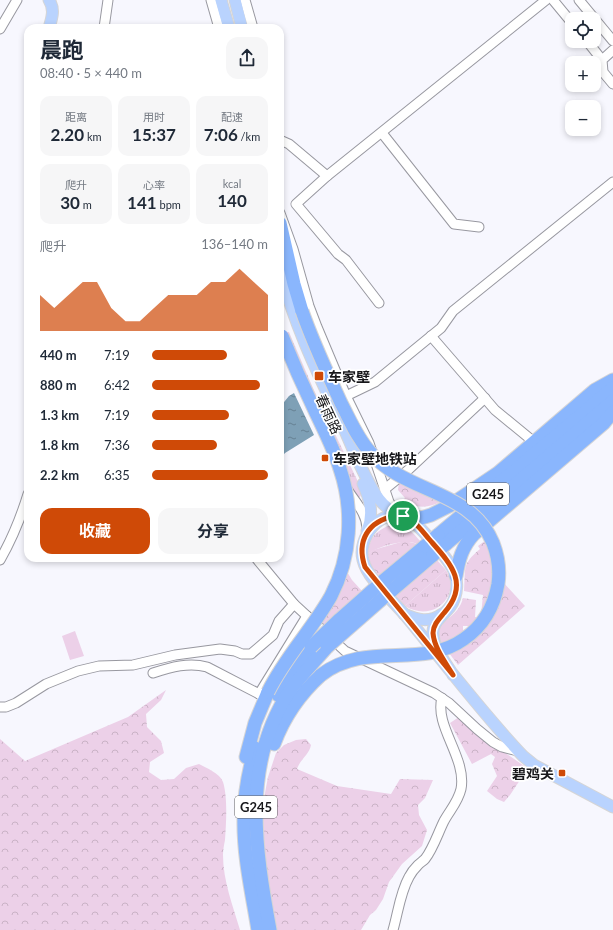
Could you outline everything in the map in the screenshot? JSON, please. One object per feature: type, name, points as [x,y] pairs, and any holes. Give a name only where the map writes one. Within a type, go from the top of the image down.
[{"type":"highway","points":[[250,816],[278,734],[293,706],[302,694],[321,675],[340,663],[358,658],[376,655],[428,654],[458,644],[476,630],[489,612],[497,589],[498,565],[496,550],[483,525],[473,514],[452,500],[406,480],[390,471],[376,459],[364,445],[352,425],[321,359],[302,311],[284,240]]},
{"type":"highway","points":[[250,816],[242,801],[242,783],[247,752],[264,694],[321,612],[331,595],[339,577],[344,559],[349,526],[347,493],[337,459],[284,344]]},
{"type":"highway","points":[[400,515],[421,518],[449,506],[498,473],[594,390],[613,380]]},
{"type":"highway","name":"G245","points":[[442,540],[613,388]]},
{"type":"highway","name":"G245","points":[[258,930],[248,868],[251,764],[262,728],[270,710],[287,680],[311,647],[340,619],[387,586],[613,401]]},
{"type":"highway","points":[[456,576],[458,560],[464,546],[474,534],[604,423],[613,412]]},
{"type":"highway","name":"G245","points":[[270,930],[250,816],[264,749],[276,715],[303,673],[387,586]]},
{"type":"main road","points":[[49,0],[52,4],[53,10],[50,24]]},
{"type":"main road","points":[[221,0],[228,24]]},
{"type":"main road","points":[[235,0],[241,24]]},
{"type":"main road","name":"春雨路","points":[[284,284],[303,342],[359,461],[377,496],[389,509],[400,515]]},
{"type":"main road","name":"春雨路","points":[[284,306],[305,361],[368,495],[371,508],[371,518],[366,534]]},
{"type":"main road","points":[[453,675],[437,647],[433,635],[434,626],[455,598],[457,587],[456,576],[448,561],[412,521],[400,515],[381,520],[366,534],[362,544],[365,567],[370,575],[404,614],[453,675],[518,751],[534,765],[613,807]]},
{"type":"main road","points":[[404,614],[417,619],[427,620],[436,618],[446,611]]},
{"type":"street","points":[[0,29],[16,0]]},
{"type":"street","points":[[105,24],[108,0]]},
{"type":"street","points":[[211,0],[218,24]]},
{"type":"street","points":[[245,0],[252,24]]},
{"type":"street","points":[[379,303],[346,260],[338,254],[296,204],[327,176],[546,0]]},
{"type":"street","points":[[553,0],[565,15]]},
{"type":"street","points":[[579,0],[613,41]]},
{"type":"street","points":[[593,48],[602,60],[603,72],[613,84]]},
{"type":"street","points":[[602,60],[612,52]]},
{"type":"street","points":[[382,132],[454,224],[479,227]]},
{"type":"street","points":[[284,142],[289,144],[327,176]]},
{"type":"street","points":[[346,396],[375,382],[441,328],[453,311],[613,182]]},
{"type":"street","points":[[284,223],[294,249],[309,306],[346,396],[369,443],[384,489],[392,508],[400,515]]},
{"type":"street","points":[[431,336],[495,410],[534,442]]},
{"type":"street","points":[[284,344],[341,478],[364,514],[367,527],[366,534]]},
{"type":"street","points":[[384,489],[407,471],[485,398]]},
{"type":"street","points":[[0,560],[24,507]]},
{"type":"street","points":[[259,562],[294,604],[345,651],[414,682],[442,698],[493,742],[502,747],[518,751]]},
{"type":"street","points":[[0,707],[6,707],[16,703],[46,684],[78,671],[99,666],[133,665],[173,656],[220,649],[235,651],[242,654],[251,654],[273,635],[279,621],[294,604]]},
{"type":"street","points":[[173,656],[168,662],[154,669],[153,673],[174,666],[202,666],[264,694],[307,616]]},
{"type":"street","points":[[393,930],[402,894],[409,878],[417,865],[425,859],[454,806],[461,787],[461,776],[457,756],[441,716],[440,703],[442,698]]},
{"type":"green space","points":[[286,332],[289,332],[313,388],[362,490],[360,497],[355,497]]},
{"type":"green space","points":[[399,482],[442,501],[437,504],[422,507],[402,501],[405,498],[398,490]]},
{"type":"green space","points":[[391,525],[408,529],[421,542],[418,544],[405,542],[394,544],[376,549],[368,554],[370,543],[374,535],[381,529]]},
{"type":"green space","points":[[486,540],[491,552],[494,582],[481,615],[483,595],[464,591],[465,572],[467,563],[480,549],[478,546]]},
{"type":"green space","points":[[401,542],[418,544],[379,577],[371,566],[368,554],[373,550]]},
{"type":"green space","points":[[437,560],[446,570],[405,606],[395,596]]},
{"type":"green space","points":[[346,570],[352,580],[362,591],[320,629],[317,626]]},
{"type":"green space","points":[[446,570],[450,580],[450,589],[447,598],[442,604],[434,609],[425,611],[415,610],[405,606]]},
{"type":"green space","points":[[503,582],[525,606],[458,665],[449,653],[459,648]]},
{"type":"green space","points":[[463,598],[476,600],[475,617],[479,617],[467,631],[468,626],[463,626],[463,635],[443,645],[439,633],[440,628],[442,624],[458,609]]},
{"type":"green space","points":[[75,631],[84,656],[70,660],[62,636]]},
{"type":"green space","points":[[166,690],[161,700],[146,714],[147,727],[161,741],[164,753],[150,762],[149,772],[161,780],[174,779],[186,768],[199,764],[219,776],[223,782],[225,788],[226,819],[223,865],[229,893],[240,930],[0,930],[0,739],[25,761],[128,717]]},
{"type":"green space","points":[[459,717],[501,750],[533,772],[520,780],[504,802],[497,799],[487,791],[497,776],[492,764],[495,757],[491,754],[472,764],[450,723]]},
{"type":"green space","points":[[306,739],[311,745],[297,769],[337,786],[391,794],[400,779],[433,780],[425,798],[418,805],[419,815],[427,830],[422,846],[402,864],[389,882],[383,899],[376,910],[370,915],[361,930],[276,930],[261,844],[261,814],[268,777],[276,753],[284,745],[296,740]]},
{"type":"water","points":[[294,393],[314,435],[284,454],[284,402]]},
{"type":"place","name":"车家壁","points":[[319,376]]},
{"type":"place","name":"车家壁地铁站","points":[[325,458]]},
{"type":"place","name":"碧鸡关","points":[[562,773]]},
{"type":"route","points":[[403,516],[408,518],[419,528],[448,561],[456,576],[457,587],[455,598],[449,608],[437,621],[433,630],[434,641],[453,675],[404,614],[370,575],[362,559],[362,544],[369,530],[375,524],[388,517],[403,516]]}]
